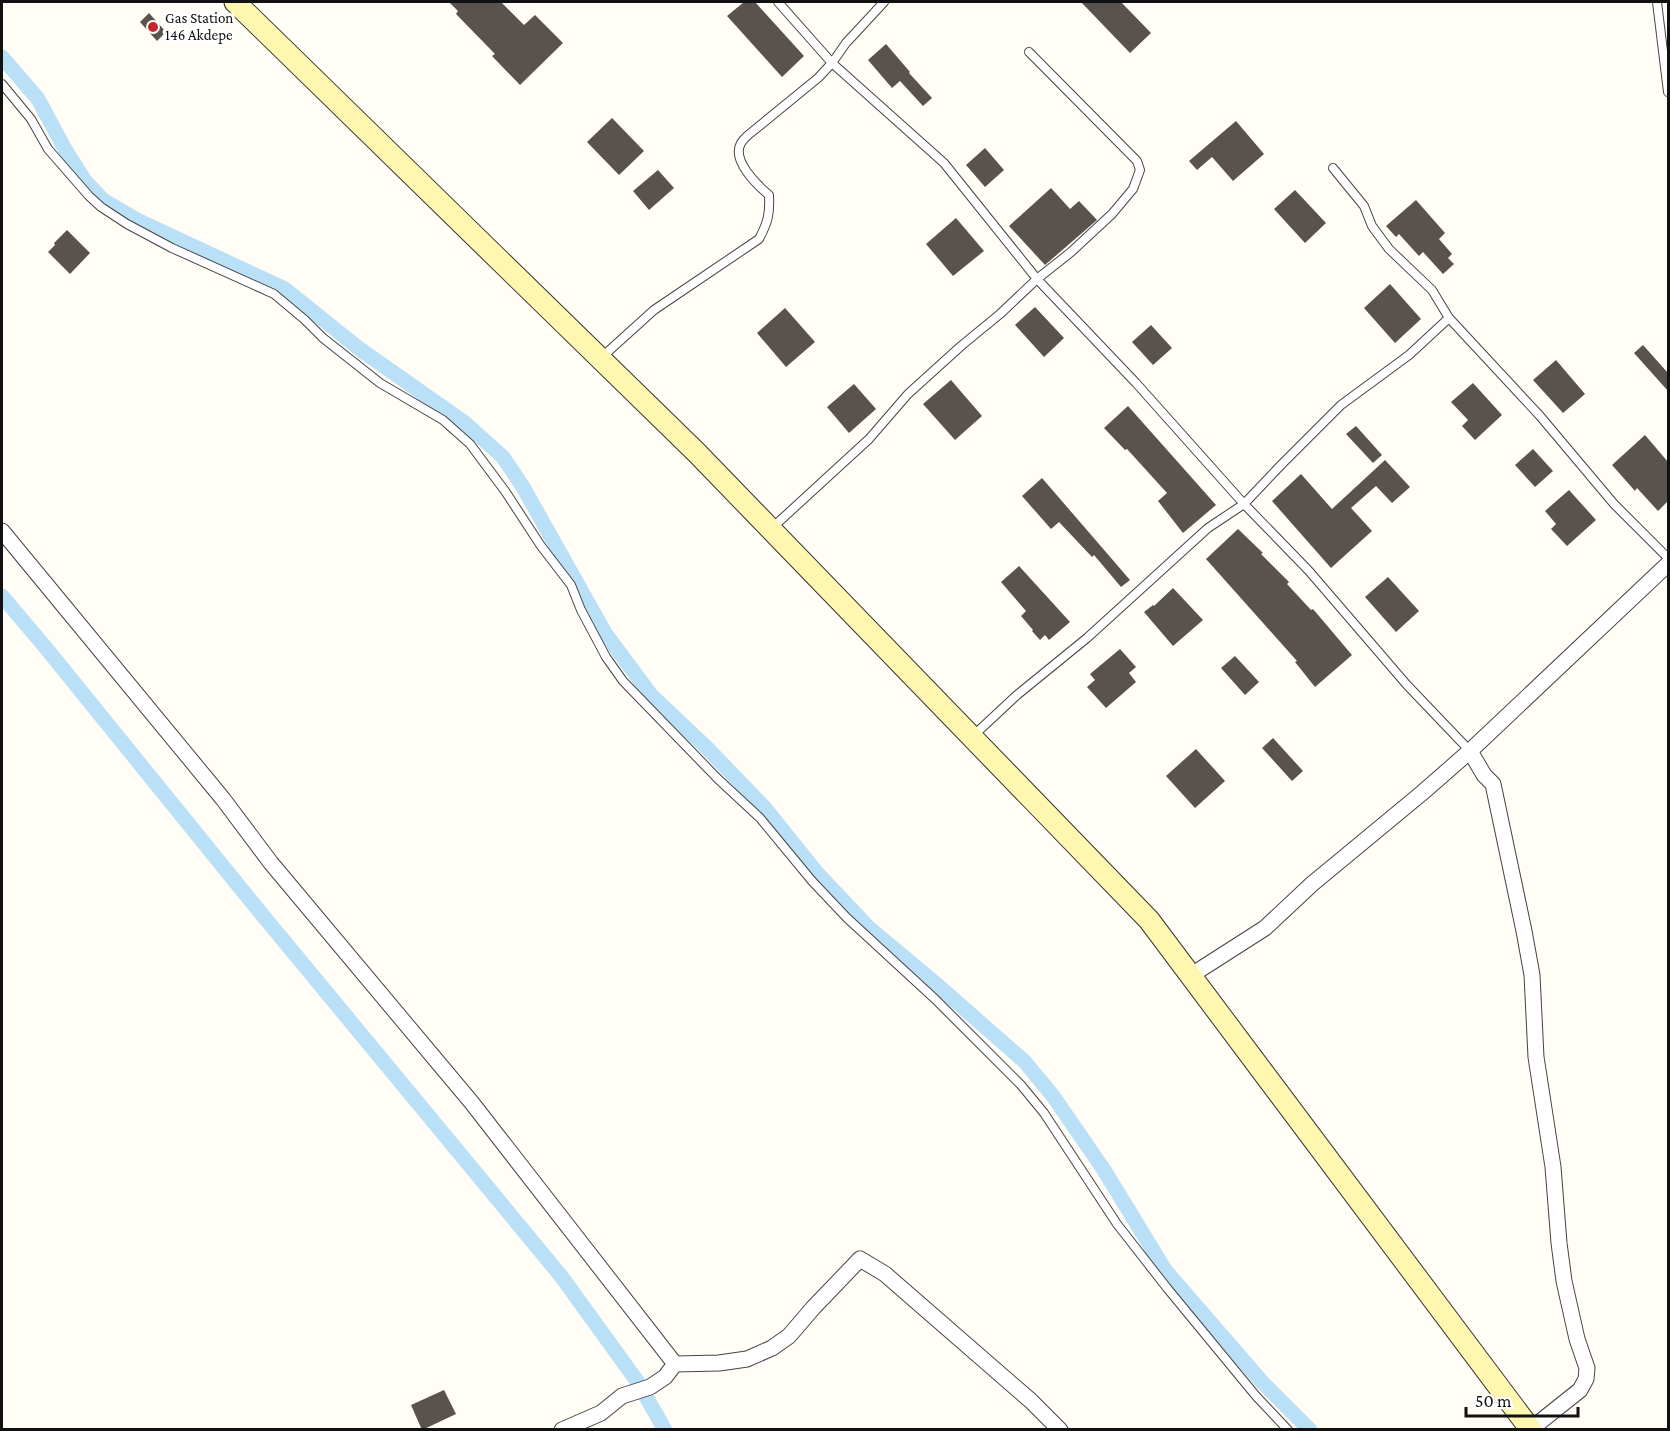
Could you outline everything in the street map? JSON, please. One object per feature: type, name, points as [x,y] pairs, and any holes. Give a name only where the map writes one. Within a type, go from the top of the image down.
[{"type":"main road","points":[[235,2],[697,453],[1149,920],[1531,1429]]},
{"type":"street","points":[[2,531],[222,799],[285,880],[472,1102],[675,1364]]},
{"type":"street","points":[[1190,976],[1265,928],[1312,884],[1422,794],[1668,564]]},
{"type":"street","points":[[1470,751],[1493,784],[1524,931],[1532,975],[1539,1079],[1553,1167],[1558,1243],[1571,1314],[1587,1368],[1586,1379],[1580,1390],[1531,1429]]},
{"type":"street","points":[[675,1364],[719,1363],[747,1359],[772,1348],[789,1336],[860,1259],[885,1274],[1031,1401],[1060,1430]]},
{"type":"street","points":[[562,1430],[601,1413],[622,1396],[650,1387],[665,1377],[675,1364]]},
{"type":"lane","points":[[778,2],[832,63],[944,163],[1037,279],[1136,383],[1244,504],[1310,571],[1407,685],[1470,751]]},
{"type":"lane","points":[[601,358],[654,310],[759,238],[767,224],[770,209],[768,195],[747,172],[738,154],[740,144],[818,78],[846,43],[884,2]]},
{"type":"lane","points":[[1657,2],[1668,92]]},
{"type":"lane","points":[[771,529],[869,439],[908,394],[1037,279],[1071,252],[1119,207],[1133,189],[1140,170],[1137,161],[1029,52]]},
{"type":"lane","points":[[2,84],[31,119],[48,149],[88,196],[101,207],[172,248],[274,294],[323,338],[380,383],[443,420],[470,444],[571,585],[581,610],[606,657],[623,681],[718,779],[760,818],[847,918],[935,999],[1021,1085],[1044,1113],[1117,1224],[1256,1396],[1288,1430]]},
{"type":"lane","points":[[1333,168],[1364,206],[1372,226],[1389,249],[1432,290],[1449,318],[1540,416],[1614,504],[1668,558]]},
{"type":"lane","points":[[972,737],[1209,528],[1244,504],[1341,405],[1409,355],[1433,330],[1449,318]]},
{"type":"building","points":[[449,2],[501,2],[524,25],[535,15],[563,43],[520,85],[492,56],[495,54],[456,14],[458,11]]},
{"type":"building","points":[[744,2],[755,2],[804,56],[782,77],[727,16]]},
{"type":"building","points":[[1081,2],[1121,2],[1151,33],[1130,53]]},
{"type":"building","name":"Gas Station 146 Akdepe","points":[[149,13],[166,32],[157,41],[140,22]]},
{"type":"building","points":[[886,44],[932,98],[923,106],[900,81],[892,88],[868,60]]},
{"type":"building","points":[[612,118],[644,151],[619,175],[587,142]]},
{"type":"building","points":[[1236,121],[1264,154],[1233,181],[1212,157],[1197,170],[1189,161]]},
{"type":"building","points":[[985,148],[1004,170],[985,187],[966,165]]},
{"type":"building","points":[[658,170],[674,188],[649,210],[633,191]]},
{"type":"building","points":[[1051,188],[1070,209],[1079,201],[1097,220],[1045,265],[1009,226]]},
{"type":"building","points":[[1295,190],[1326,223],[1305,243],[1274,209]]},
{"type":"building","points":[[1416,200],[1445,233],[1439,239],[1452,254],[1448,258],[1454,264],[1443,274],[1423,252],[1419,256],[1399,234],[1396,237],[1386,226]]},
{"type":"building","points":[[956,218],[984,251],[953,276],[926,244]]},
{"type":"building","points":[[67,230],[90,253],[70,274],[48,252]]},
{"type":"building","points":[[1390,284],[1421,319],[1395,343],[1364,308]]},
{"type":"building","points":[[1035,307],[1064,338],[1044,357],[1015,325]]},
{"type":"building","points":[[785,308],[815,342],[786,367],[757,333]]},
{"type":"building","points":[[1151,325],[1172,348],[1153,365],[1132,342]]},
{"type":"building","points":[[1643,345],[1668,373],[1668,391],[1634,353]]},
{"type":"building","points":[[1556,360],[1585,394],[1563,413],[1533,380]]},
{"type":"building","points":[[951,380],[982,416],[955,440],[923,404]]},
{"type":"building","points":[[1473,383],[1502,415],[1475,440],[1462,426],[1468,420],[1451,402]]},
{"type":"building","points":[[854,384],[876,409],[849,433],[827,407]]},
{"type":"building","points":[[1128,406],[1216,505],[1183,533],[1158,501],[1167,493],[1127,449],[1125,450],[1104,428]]},
{"type":"building","points":[[1356,426],[1382,455],[1373,463],[1346,434]]},
{"type":"building","points":[[1645,435],[1668,462],[1668,501],[1658,511],[1637,488],[1635,491],[1612,465]]},
{"type":"building","points":[[1533,449],[1553,471],[1535,487],[1515,465]]},
{"type":"building","points":[[1385,460],[1410,487],[1392,503],[1376,486],[1351,508],[1372,531],[1331,568],[1272,501],[1301,474],[1332,509]]},
{"type":"building","points":[[1042,478],[1130,580],[1121,587],[1094,555],[1092,557],[1059,522],[1051,529],[1022,496]]},
{"type":"building","points":[[1569,490],[1596,520],[1567,546],[1551,529],[1556,524],[1545,511]]},
{"type":"building","points":[[1238,529],[1263,553],[1261,554],[1289,582],[1287,584],[1311,610],[1313,609],[1352,655],[1315,687],[1295,662],[1297,661],[1206,559]]},
{"type":"building","points":[[1019,566],[1070,622],[1049,640],[1045,635],[1040,640],[1032,631],[1021,616],[1026,611],[1001,582]]},
{"type":"building","points":[[1388,577],[1419,611],[1396,632],[1365,597]]},
{"type":"building","points":[[1173,588],[1203,620],[1173,646],[1144,612]]},
{"type":"building","points":[[1120,649],[1136,667],[1129,673],[1136,682],[1106,708],[1087,687],[1095,680],[1090,674]]},
{"type":"building","points":[[1235,656],[1259,682],[1245,695],[1221,668]]},
{"type":"building","points":[[1273,738],[1303,771],[1292,781],[1262,748]]},
{"type":"building","points":[[1196,749],[1225,781],[1195,808],[1166,776]]},
{"type":"building","points":[[444,1390],[456,1414],[422,1430],[411,1405]]},
{"type":"waterway","points":[[2,57],[38,99],[85,181],[103,200],[137,220],[285,289],[361,350],[465,423],[503,457],[523,487],[605,633],[651,695],[764,807],[817,873],[868,927],[1025,1062],[1053,1096],[1104,1170],[1165,1270],[1262,1382],[1310,1430]]},
{"type":"waterway","points":[[2,596],[561,1276],[637,1381],[665,1430]]},
{"type":"place","name":"Gas Station 146 Akdepe","points":[[153,27]]}]
